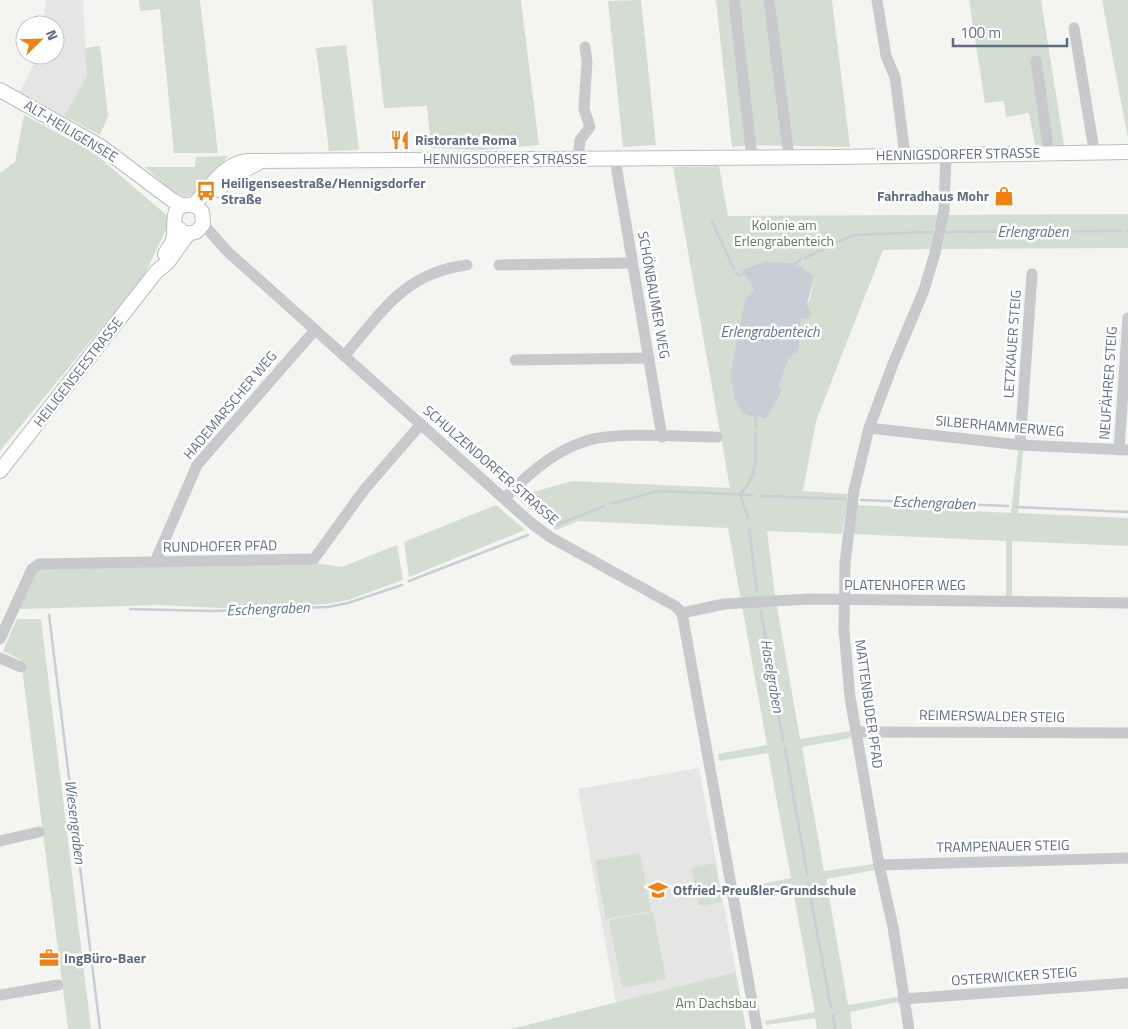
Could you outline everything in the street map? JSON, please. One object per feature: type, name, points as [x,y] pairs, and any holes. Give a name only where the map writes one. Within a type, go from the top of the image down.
[{"type":"main road","name":"ALT-HEILIGENSEE","points":[[0,90],[100,146],[146,182],[181,213]]},
{"type":"main road","name":"HENNIGSDORFER STRASSE","points":[[181,213],[232,164],[248,160],[259,162],[1128,152]]},
{"type":"main road","points":[[198,227],[208,202],[225,183],[259,162]]},
{"type":"main road","points":[[200,209],[198,227],[182,232],[181,213],[200,209]]},
{"type":"main road","name":"HEILIGENSEESTRASSE","points":[[0,471],[156,272],[173,240],[181,213]]},
{"type":"main road","name":"HEILIGENSEESTRASSE","points":[[156,272],[168,262],[198,227]]},
{"type":"street","points":[[734,0],[752,157]]},
{"type":"street","points":[[769,0],[789,157]]},
{"type":"street","points":[[877,0],[886,56],[895,77],[905,155]]},
{"type":"street","points":[[1074,28],[1093,144],[1092,153]]},
{"type":"street","points":[[578,158],[580,140],[590,126],[584,108],[587,61],[585,47]]},
{"type":"street","points":[[1036,61],[1050,153]]},
{"type":"street","name":"MATTENBUDER PFAD","points":[[909,1029],[893,927],[879,865],[856,732],[847,672],[843,600],[848,526],[870,428],[931,267],[944,210],[946,155]]},
{"type":"street","name":"SCHÖNBAUMER WEG","points":[[616,158],[662,437]]},
{"type":"street","name":"SCHULZENDORFER STRASSE","points":[[198,227],[550,537],[675,606],[682,613]]},
{"type":"street","points":[[498,264],[632,263]]},
{"type":"street","points":[[344,356],[408,286],[437,270],[467,265]]},
{"type":"street","name":"LETZKAUER STEIG","points":[[1020,445],[1032,274]]},
{"type":"street","name":"NEUFÄHRER STEIG","points":[[1123,450],[1128,318]]},
{"type":"street","name":"HADEMARSCHER WEG","points":[[154,562],[197,465],[315,330]]},
{"type":"street","points":[[515,360],[649,358]]},
{"type":"street","name":"RUNDHOFER PFAD","points":[[0,640],[32,569],[39,564],[314,559],[364,490],[421,424]]},
{"type":"street","name":"SILBERHAMMERWEG","points":[[870,428],[1020,445],[1123,450]]},
{"type":"street","points":[[505,498],[545,462],[581,442],[610,437],[717,437]]},
{"type":"street","name":"PLATENHOFER WEG","points":[[682,613],[693,609],[754,602],[843,600],[1128,602]]},
{"type":"street","points":[[682,613],[757,1029]]},
{"type":"street","points":[[0,658],[21,667]]},
{"type":"street","name":"REIMERSWALDER STEIG","points":[[856,732],[1128,732]]},
{"type":"street","points":[[0,841],[39,832]]},
{"type":"street","name":"TRAMPENAUER STEIG","points":[[879,865],[1128,858]]},
{"type":"street","name":"OSTERWICKER STEIG","points":[[903,999],[1128,983]]},
{"type":"street","points":[[0,995],[58,985]]},
{"type":"shaded area","points":[[46,0],[83,0],[87,76],[64,116],[20,92],[33,65],[65,65],[65,15],[44,15]]},
{"type":"shaded area","name":"Otfried-Preußler-Grundschule","points":[[699,768],[736,972],[616,1003],[578,789]]},
{"type":"green space","points":[[139,0],[200,0],[218,153],[174,153],[160,9],[140,11]]},
{"type":"green space","points":[[372,0],[521,0],[539,145],[482,150],[431,148],[427,106],[384,108]]},
{"type":"green space","points":[[641,0],[656,145],[623,147],[608,1]]},
{"type":"green space","points":[[716,0],[832,0],[850,147],[751,145],[732,147]]},
{"type":"green space","points":[[969,0],[1041,0],[1064,145],[1035,145],[1029,113],[1006,117],[1004,101],[985,103]]},
{"type":"green space","points":[[1102,0],[1128,0],[1128,139]]},
{"type":"green space","points":[[346,45],[359,150],[329,151],[316,48]]},
{"type":"green space","points":[[100,46],[108,116],[100,135],[64,116],[87,76],[85,48]]},
{"type":"green space","points":[[24,115],[93,152],[171,219],[144,276],[0,451],[0,173],[15,162]]},
{"type":"green space","points":[[228,156],[195,194],[185,197],[174,193],[145,167],[195,167],[196,157]]},
{"type":"green space","name":"Kolonie am Erlengrabenteich","points":[[719,166],[728,216],[937,215],[930,249],[883,250],[816,421],[803,491],[848,494],[842,534],[767,531],[775,595],[800,739],[850,731],[851,738],[802,747],[824,871],[874,864],[875,870],[826,879],[848,1005],[897,997],[898,1002],[850,1012],[852,1029],[817,1029],[815,1018],[766,1025],[765,1021],[815,1012],[792,884],[742,893],[742,888],[791,878],[768,753],[719,761],[718,754],[767,745],[728,528],[578,521],[556,530],[516,497],[572,481],[730,488],[673,167]],"holes":[[[765,261],[796,263],[814,276],[810,299],[801,318],[801,339],[789,358],[779,387],[782,391],[766,419],[745,415],[730,375],[745,298],[754,289],[743,270]]]},
{"type":"green space","points":[[1128,214],[1128,248],[942,249],[948,215]]},
{"type":"green space","points":[[1018,451],[1023,451],[1018,513],[1128,518],[1128,546],[1012,541],[1012,596],[1006,596],[1006,541],[853,534],[857,505],[1011,513]]},
{"type":"green space","points":[[496,505],[525,530],[409,577],[404,542]]},
{"type":"green space","points":[[397,545],[403,580],[348,600],[327,604],[220,608],[160,605],[21,609],[18,607],[38,569],[308,562],[342,567]]},
{"type":"green space","points":[[17,619],[41,619],[91,1029],[68,1029],[21,660],[3,651]]},
{"type":"green space","points":[[640,853],[651,911],[606,919],[595,861]]},
{"type":"green space","points":[[715,863],[722,902],[699,906],[691,868]]},
{"type":"green space","points":[[653,912],[666,979],[622,988],[609,920]]},
{"type":"green space","name":"Am Dachsbau","points":[[736,972],[746,1029],[511,1029]]},
{"type":"water","name":"Erlengrabenteich","points":[[765,261],[796,263],[814,276],[807,305],[811,312],[809,318],[801,318],[799,350],[789,358],[779,387],[782,391],[766,419],[745,415],[735,400],[730,375],[745,298],[754,289],[742,270]]},
{"type":"waterway","points":[[712,222],[734,269]]},
{"type":"waterway","name":"Erlengraben","points":[[946,232],[1120,231]]},
{"type":"waterway","name":"Erlengraben","points":[[805,258],[853,235],[932,232]]},
{"type":"waterway","name":"Erlengraben","points":[[796,263],[801,259]]},
{"type":"waterway","points":[[736,273],[739,276],[744,274]]},
{"type":"waterway","name":"Erlengraben","points":[[755,417],[756,428]]},
{"type":"waterway","name":"Erlengraben","points":[[748,518],[740,494],[750,481],[755,466],[755,432]]},
{"type":"waterway","name":"Eschengraben","points":[[613,503],[659,491],[752,495]]},
{"type":"waterway","name":"Eschengraben","points":[[762,496],[846,499]]},
{"type":"waterway","name":"Eschengraben","points":[[861,500],[1008,506]]},
{"type":"waterway","name":"Eschengraben","points":[[554,526],[604,506]]},
{"type":"waterway","name":"Eschengraben","points":[[1016,507],[1128,512]]},
{"type":"waterway","name":"Haselgraben","points":[[749,528],[757,592]]},
{"type":"waterway","name":"Eschengraben","points":[[409,581],[528,535]]},
{"type":"waterway","name":"Eschengraben","points":[[130,609],[211,611],[328,607],[348,603],[402,585]]},
{"type":"waterway","name":"Haselgraben","points":[[761,611],[783,741]]},
{"type":"waterway","name":"Wiesengraben","points":[[49,615],[100,1029]]},
{"type":"waterway","name":"Haselgraben","points":[[785,748],[807,874]]},
{"type":"waterway","name":"Haselgraben","points":[[808,883],[831,1008]]},
{"type":"waterway","name":"Haselgraben","points":[[833,1015],[835,1029]]},
{"type":"place","name":"Ristorante Roma","points":[[400,140]]},
{"type":"place","name":"Heiligenseestraße/Hennigsdorfer Straße","points":[[206,191]]},
{"type":"place","name":"Fahrradhaus Mohr","points":[[1004,196]]},
{"type":"place","name":"Otfried-Preußler-Grundschule","points":[[658,890]]},
{"type":"place","name":"IngBüro-Baer","points":[[49,958]]}]
